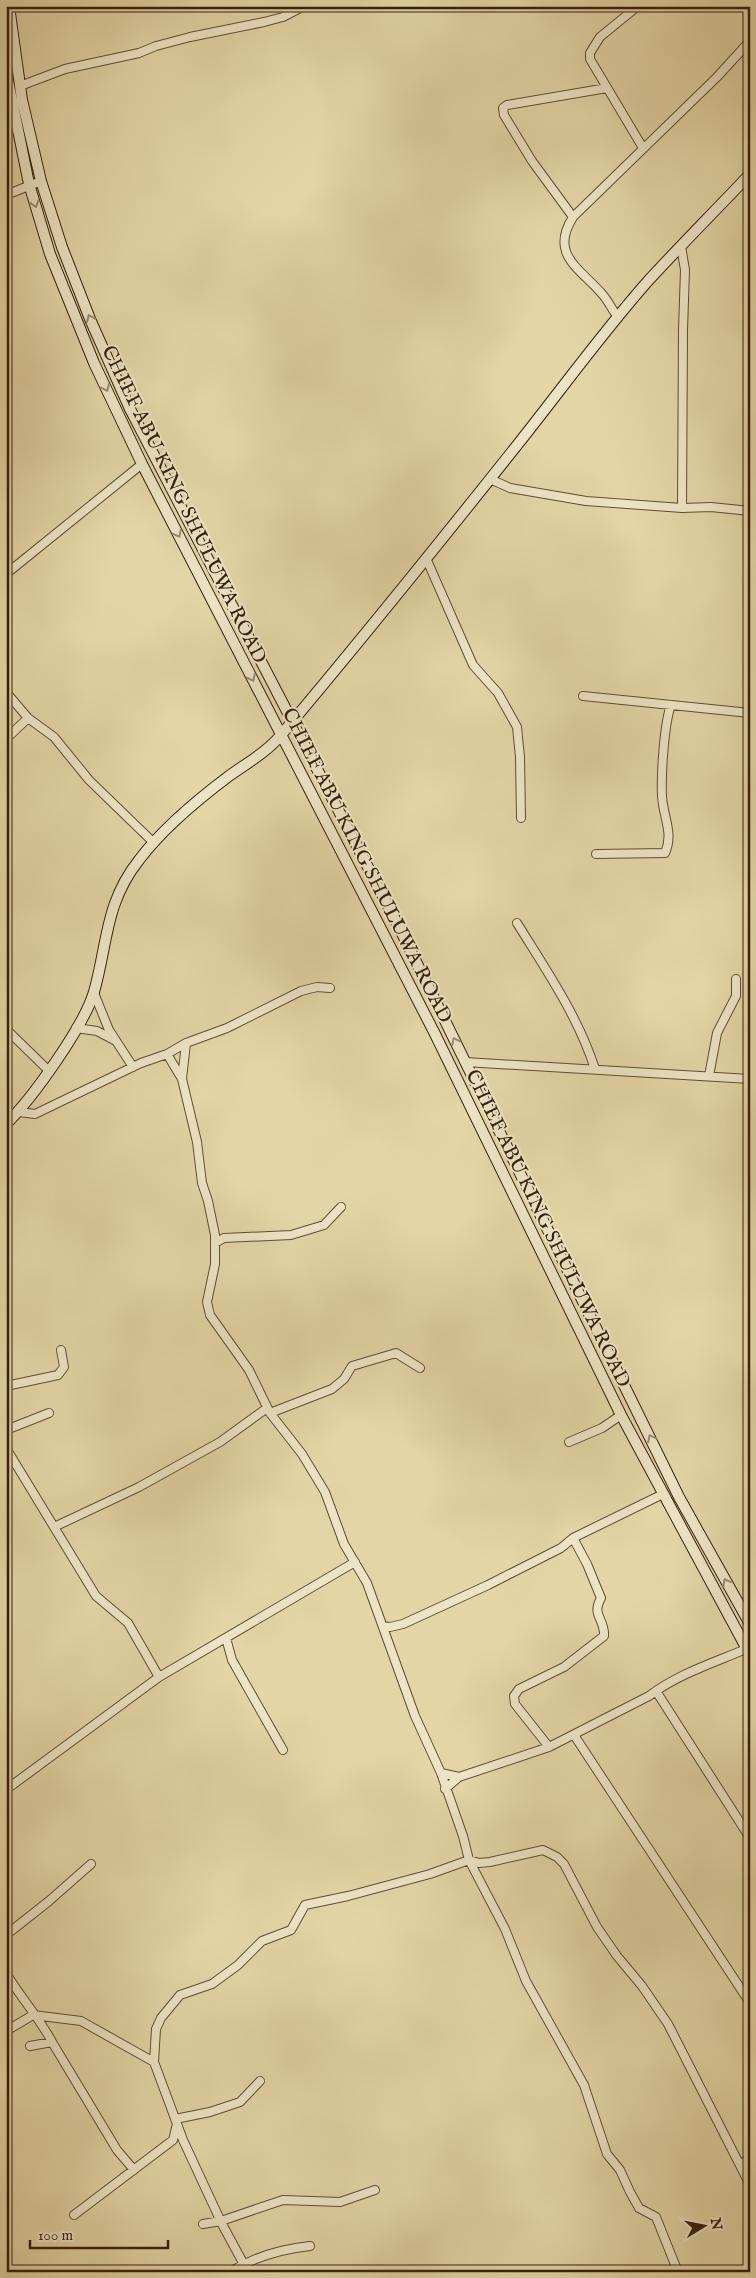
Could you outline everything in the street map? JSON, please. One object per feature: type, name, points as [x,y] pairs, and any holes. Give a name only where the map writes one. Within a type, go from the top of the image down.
[{"type":"street","points":[[9,6],[20,86],[41,181],[62,247],[90,319],[130,409],[398,924],[680,1497],[750,1624]]},
{"type":"street","points":[[20,86],[65,69],[139,53],[156,46],[190,37],[283,17],[304,6]]},
{"type":"street","points":[[638,6],[600,38],[590,50],[590,59],[644,148]]},
{"type":"street","points":[[618,318],[603,295],[569,258],[564,233],[573,217],[717,77],[750,41]]},
{"type":"street","name":"CHIEF ABU KING SHULUWA ROAD","points":[[6,71],[29,184],[50,254],[94,363],[142,464],[438,1041],[621,1415],[748,1652]]},
{"type":"street","points":[[573,217],[532,161],[504,115],[503,108],[507,105],[606,88]]},
{"type":"street","points":[[6,1124],[18,1112],[48,1070],[76,1028],[94,993],[108,922],[117,893],[130,871],[154,843],[189,808],[231,774],[269,748],[282,735],[343,663],[618,318],[681,246],[750,174]]},
{"type":"street","points":[[6,195],[29,184],[41,181]]},
{"type":"street","points":[[681,246],[685,270],[682,508]]},
{"type":"street","points":[[6,574],[142,464]]},
{"type":"street","points":[[490,479],[510,488],[568,498],[682,508],[711,507],[750,511]]},
{"type":"street","points":[[426,558],[473,665],[498,693],[517,727],[520,757],[521,818]]},
{"type":"street","points":[[6,692],[28,718],[54,737],[89,780],[154,843]]},
{"type":"street","points":[[583,696],[750,713]]},
{"type":"street","points":[[596,854],[665,853],[670,830],[662,799],[662,785],[666,722],[671,705]]},
{"type":"street","points":[[6,740],[28,718]]},
{"type":"street","points":[[517,923],[561,993],[588,1049],[595,1069]]},
{"type":"street","points":[[708,1076],[717,1033],[736,996],[736,979]]},
{"type":"street","points":[[18,1112],[35,1114],[186,1043],[228,1028],[301,991],[317,987],[330,988]]},
{"type":"street","points":[[94,993],[116,1041],[133,1067]]},
{"type":"street","points":[[76,1028],[97,1031],[116,1041]]},
{"type":"street","points":[[6,1029],[48,1070]]},
{"type":"street","points":[[182,1080],[186,1043]]},
{"type":"street","points":[[166,1054],[182,1080],[197,1142],[202,1183],[214,1231],[215,1264],[209,1292],[208,1310],[249,1370],[268,1411],[302,1454],[325,1492],[344,1544],[367,1583],[416,1716],[441,1773],[463,1836],[469,1860],[505,1929],[526,1981],[584,2085],[607,2154],[620,2170],[639,2208],[656,2217],[678,2272]]},
{"type":"street","points":[[465,1062],[750,1079]]},
{"type":"street","points":[[215,1243],[224,1238],[291,1235],[324,1225],[341,1207]]},
{"type":"street","points":[[214,1231],[224,1238]]},
{"type":"street","points":[[540,1250],[555,1244]]},
{"type":"street","points":[[6,1386],[58,1375],[64,1367],[61,1350]]},
{"type":"street","points":[[54,1527],[139,1487],[212,1447],[268,1411],[332,1389],[344,1378],[352,1366],[396,1353],[420,1368]]},
{"type":"street","points":[[6,1430],[49,1413]]},
{"type":"street","points":[[569,1442],[602,1428],[621,1415]]},
{"type":"street","points":[[6,1448],[96,1596],[128,1623],[158,1677]]},
{"type":"street","points":[[383,1626],[390,1627],[403,1624],[488,1585],[560,1548],[573,1538],[663,1494]]},
{"type":"street","points":[[549,1747],[515,1704],[514,1696],[519,1690],[564,1667],[604,1636],[604,1628],[596,1613],[596,1606],[601,1598],[587,1564],[573,1538]]},
{"type":"street","points":[[6,1788],[158,1677],[355,1562]]},
{"type":"street","points":[[226,1638],[232,1660],[250,1688],[283,1750]]},
{"type":"street","points":[[445,1789],[459,1777],[549,1747],[689,1672],[748,1652]]},
{"type":"street","points":[[656,1691],[750,1838]]},
{"type":"street","points":[[574,1735],[750,2003]]},
{"type":"street","points":[[441,1773],[459,1777]]},
{"type":"street","points":[[248,2272],[221,2221],[176,2121],[154,2062],[156,2029],[161,2018],[180,1995],[212,1984],[238,1965],[262,1941],[291,1930],[305,1905],[348,1896],[430,1874],[469,1860],[479,1863],[490,1862],[543,1850],[557,1857],[564,1864],[597,1928],[642,1986],[668,2024],[741,2164],[750,2185]]},
{"type":"street","points":[[6,1935],[91,1864]]},
{"type":"street","points":[[6,1973],[33,2015],[42,2022],[117,2150],[134,2170]]},
{"type":"street","points":[[6,2031],[33,2015],[81,2021],[154,2062]]},
{"type":"street","points":[[30,2046],[52,2042]]},
{"type":"street","points":[[176,2121],[240,2102],[260,2081]]},
{"type":"street","points":[[74,2215],[173,2140],[176,2121]]},
{"type":"street","points":[[741,2164],[750,2158]]},
{"type":"street","points":[[204,2224],[221,2221],[283,2200],[340,2202],[375,2190]]},
{"type":"street","points":[[230,2272],[244,2263],[290,2248],[310,2246]]}]
